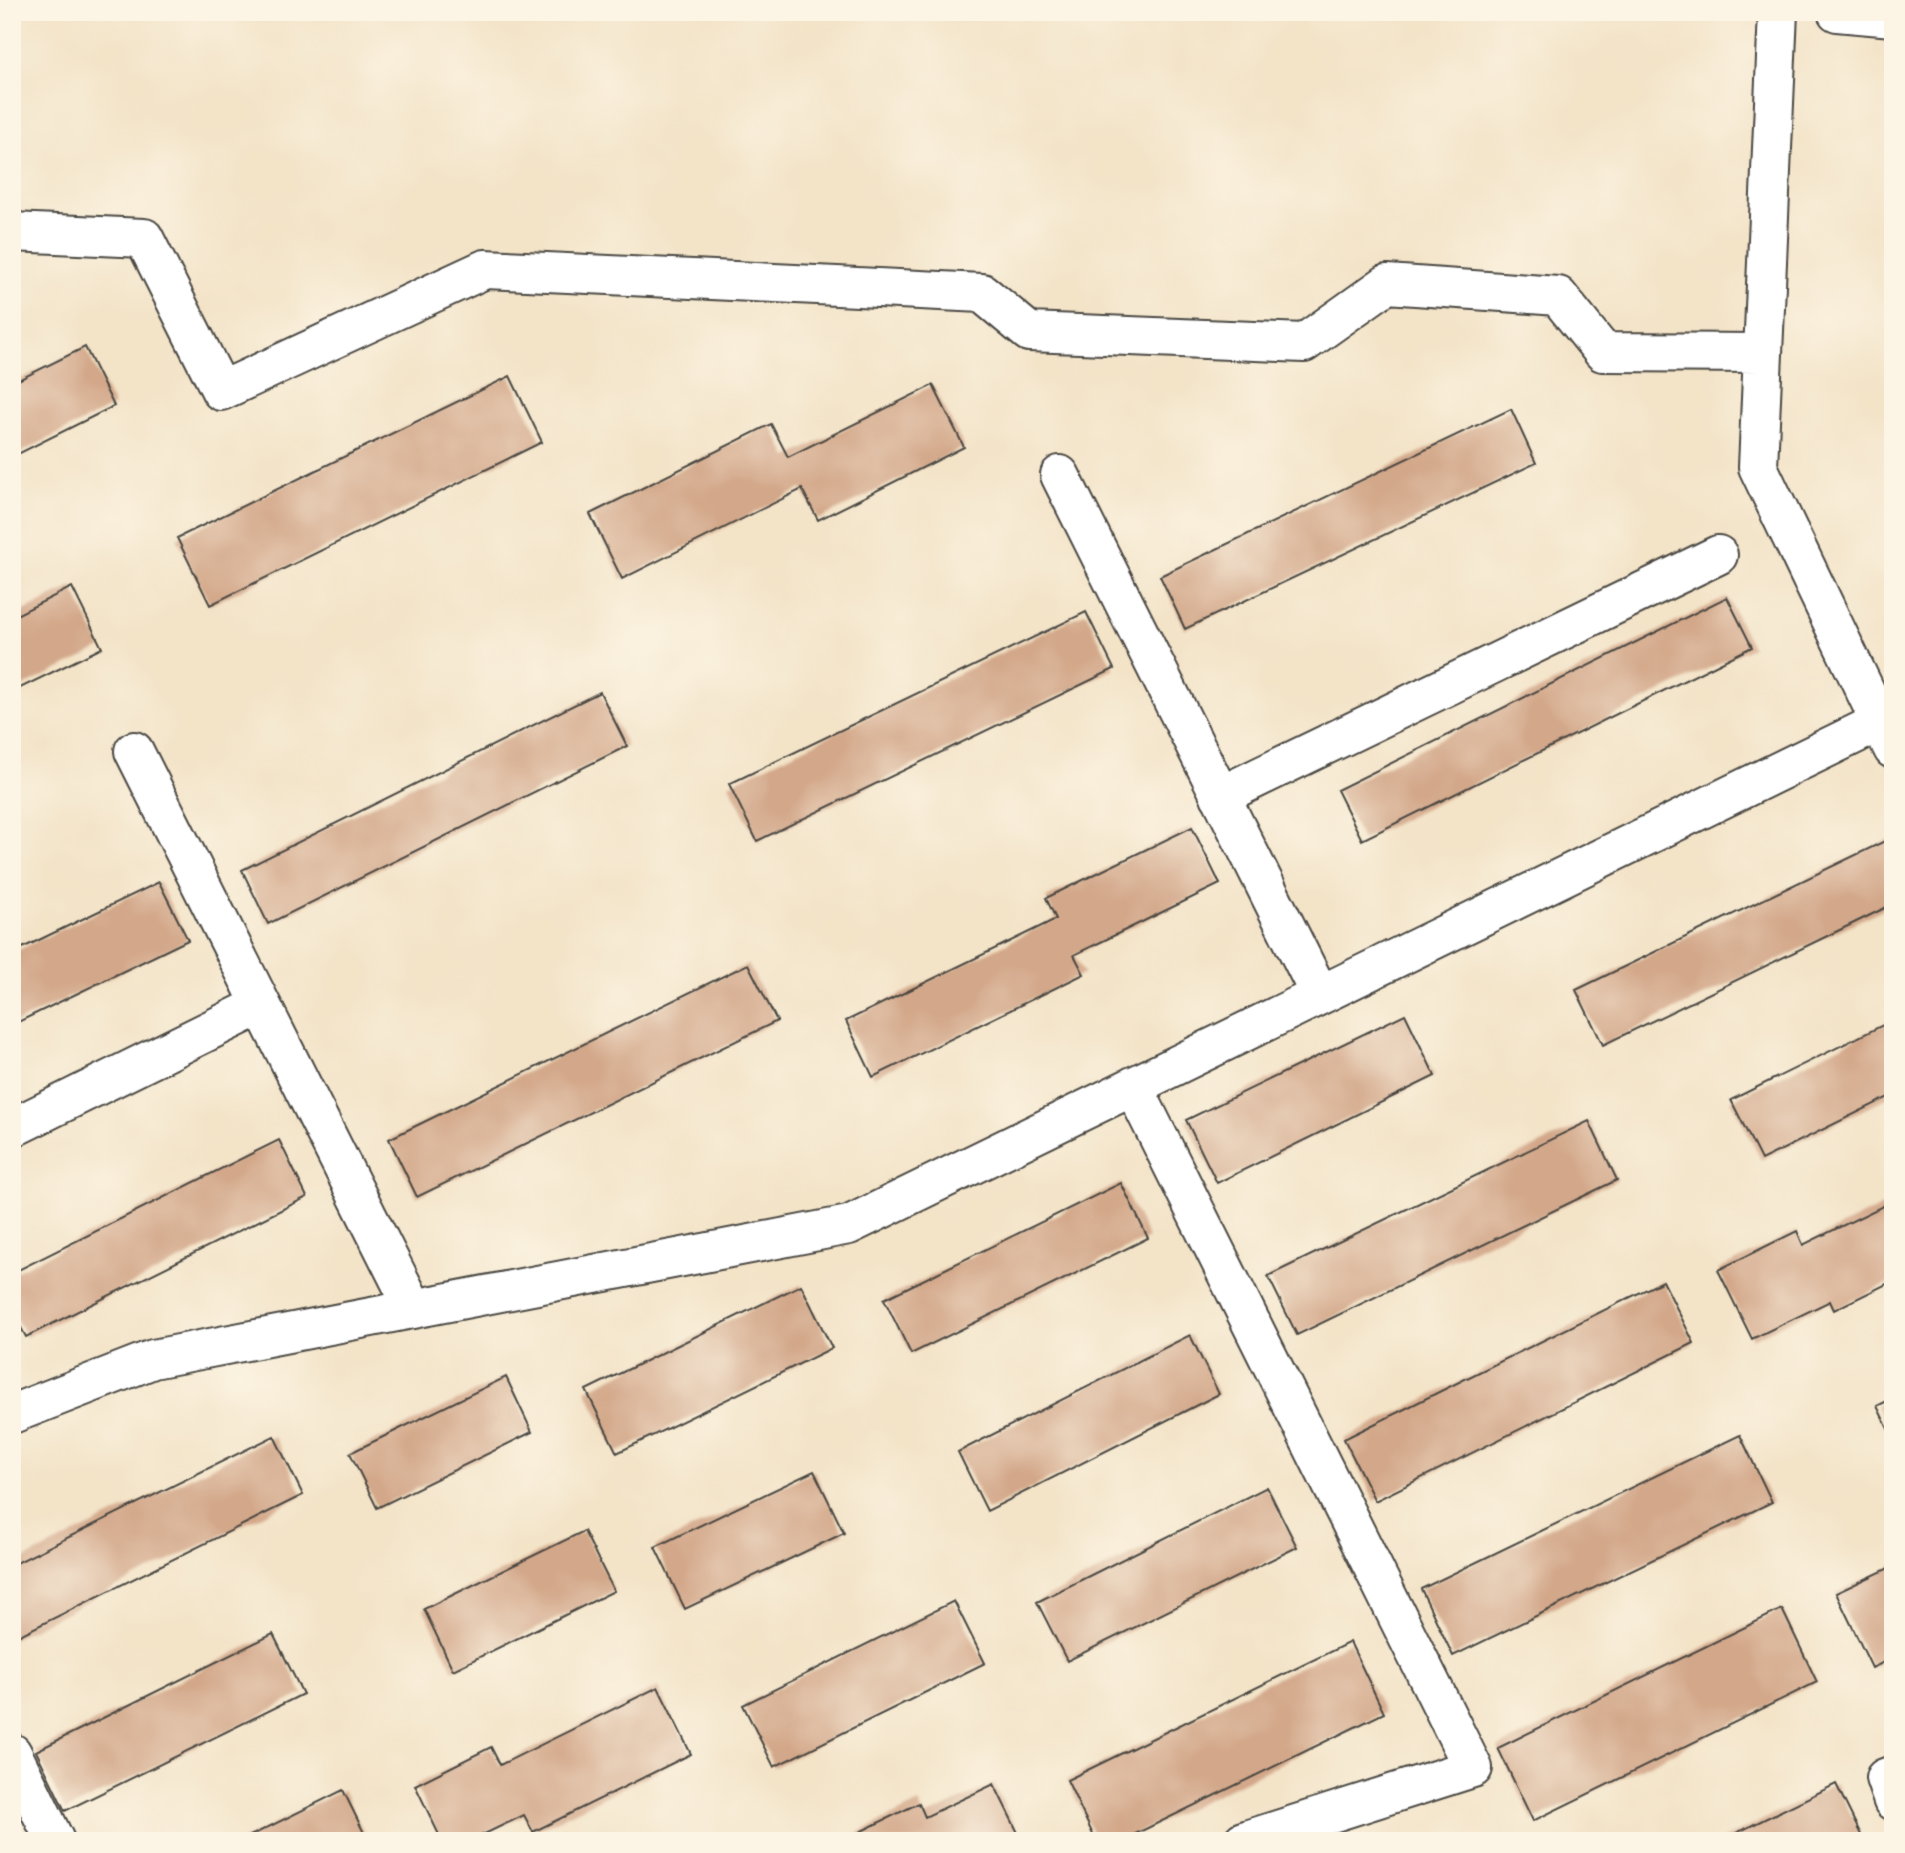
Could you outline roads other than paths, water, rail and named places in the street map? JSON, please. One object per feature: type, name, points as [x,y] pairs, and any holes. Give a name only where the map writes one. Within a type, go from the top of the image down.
[{"type":"street","points":[[12,1414],[153,1359],[849,1225],[1320,995],[1886,735],[1758,467],[1779,12]]},
{"type":"street","points":[[1837,12],[1893,17]]},
{"type":"street","points":[[12,232],[144,239],[221,391],[485,269],[982,293],[1030,332],[1304,343],[1387,284],[1558,296],[1603,352],[1763,353]]},
{"type":"street","points":[[1060,475],[1320,995]]},
{"type":"street","points":[[1220,796],[1718,555]]},
{"type":"street","points":[[134,751],[414,1309]]},
{"type":"street","points":[[12,1128],[261,1005]]},
{"type":"street","points":[[1133,1086],[1473,1768],[1243,1841]]},
{"type":"street","points":[[12,1754],[55,1841]]},
{"type":"street","points":[[1893,1775],[1885,1778],[1893,1801]]}]
